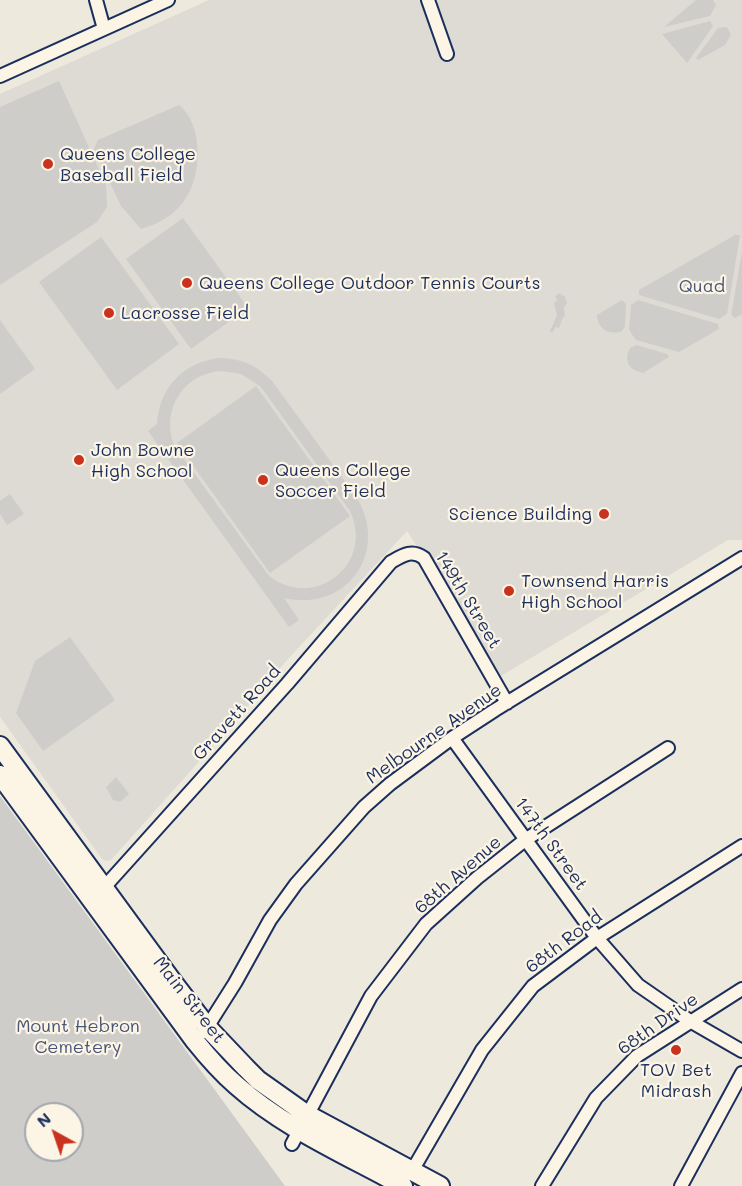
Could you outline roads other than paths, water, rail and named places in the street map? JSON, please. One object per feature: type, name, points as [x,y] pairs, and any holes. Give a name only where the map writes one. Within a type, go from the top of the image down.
[{"type":"main road","name":"Main Street","points":[[0,746],[208,1028],[258,1080],[299,1129]]},
{"type":"main road","name":"Main Street","points":[[0,775],[195,1041],[236,1086],[299,1129],[407,1178],[440,1186]]},
{"type":"street","points":[[96,0],[104,29]]},
{"type":"street","points":[[0,76],[168,0]]},
{"type":"street","points":[[428,0],[447,54]]},
{"type":"street","name":"149th Street","points":[[411,552],[424,558],[507,702]]},
{"type":"street","name":"Gravett Road","points":[[90,900],[105,888],[287,684],[391,562],[411,552]]},
{"type":"street","name":"Melbourne Avenue","points":[[195,1041],[208,1028],[270,920],[308,868],[364,807],[390,784],[452,738],[507,702],[742,559]]},
{"type":"street","name":"147th Street","points":[[452,738],[597,938],[638,985],[690,1022],[742,1051]]},
{"type":"street","name":"68th Avenue","points":[[299,1129],[371,996],[426,924],[443,907],[525,840],[668,748]]},
{"type":"street","name":"68th Road","points":[[407,1178],[482,1050],[533,986],[597,938],[742,846]]},
{"type":"street","name":"68th Drive","points":[[542,1186],[596,1098],[637,1056],[742,988]]},
{"type":"street","points":[[681,1186],[742,1073]]},
{"type":"place","name":"Queens College Baseball Field","points":[[48,164]]},
{"type":"place","name":"Queens College Outdoor Tennis Courts","points":[[187,283]]},
{"type":"place","name":"Lacrosse Field","points":[[109,313]]},
{"type":"place","name":"John Bowne High School","points":[[79,460]]},
{"type":"place","name":"Queens College Soccer Field","points":[[263,480]]},
{"type":"place","name":"Science Building","points":[[604,514]]},
{"type":"place","name":"Townsend Harris High School","points":[[509,591]]},
{"type":"place","name":"TOV Bet Midrash","points":[[676,1050]]},
{"type":"park label","name":"Quad","points":[[702,286]]},
{"type":"park label","name":"Mount Hebron Cemetery","points":[[78,1036]]}]
